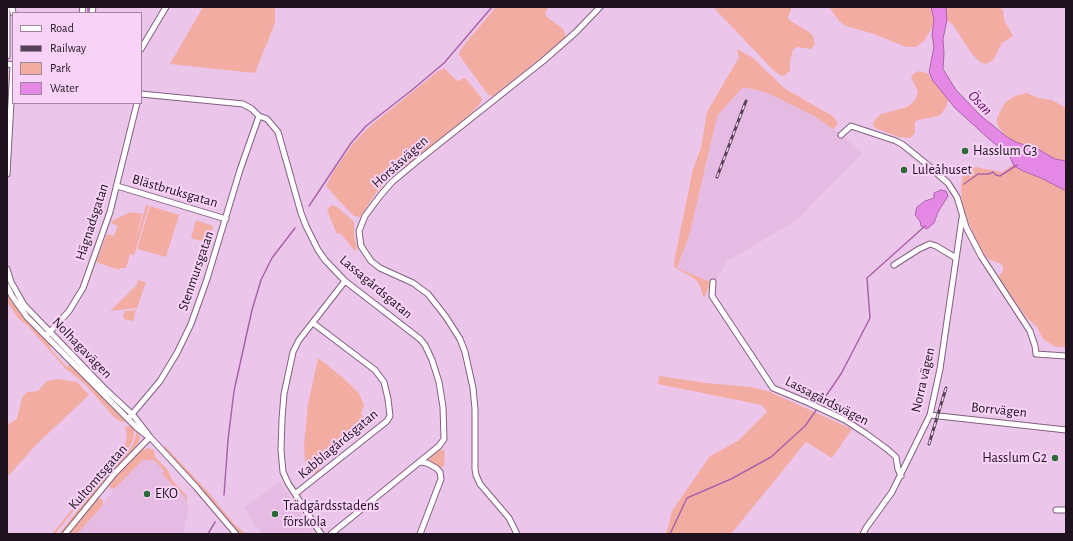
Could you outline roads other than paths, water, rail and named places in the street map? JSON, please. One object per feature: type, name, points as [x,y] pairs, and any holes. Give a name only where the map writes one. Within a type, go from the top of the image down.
[{"type":"street","points":[[142,47],[166,7]]},
{"type":"street","name":"Horsåsvägen","points":[[518,534],[509,518],[480,484],[476,474],[475,409],[473,388],[465,352],[460,339],[446,317],[428,294],[413,283],[380,268],[371,261],[361,246],[359,231],[365,216],[392,182],[543,61],[576,32],[600,7]]},
{"type":"street","points":[[7,9],[7,56]]},
{"type":"street","points":[[7,174],[12,83]]},
{"type":"street","name":"Lassagårdsgatan","points":[[142,94],[243,104],[252,109],[259,116],[267,118],[278,132],[301,213],[311,237],[325,260],[345,281],[414,334],[425,345],[432,360],[439,382],[443,407],[444,439],[439,446],[420,462],[331,534]]},
{"type":"street","name":"Hägnadsgatan","points":[[46,336],[69,311],[83,288],[110,212],[137,104]]},
{"type":"street","name":"Stenmursgatan","points":[[128,419],[133,415],[160,381],[177,353],[202,295],[240,170],[259,116]]},
{"type":"street","points":[[841,135],[851,126],[896,141],[903,145],[948,183],[959,204],[966,227],[981,256],[1030,331],[1036,354],[1066,356]]},
{"type":"street","name":"Blästbruksgatan","points":[[116,186],[226,218]]},
{"type":"street","name":"Norra vägen","points":[[863,534],[892,492],[930,415],[940,369],[962,217]]},
{"type":"street","points":[[894,265],[919,249],[930,244],[956,258]]},
{"type":"street","name":"Nolhagavägen","points":[[7,269],[11,282],[24,305],[133,415],[150,437],[196,487],[236,534]]},
{"type":"street","name":"Kabblagårdsgatan","points":[[321,534],[286,480],[282,464],[282,419],[284,394],[294,352],[299,340],[345,281]]},
{"type":"street","name":"Lassagårdsvägen","points":[[712,282],[712,296],[773,388],[833,414],[887,448],[896,458],[901,476]]},
{"type":"street","name":"Nolhagavägen","points":[[7,286],[20,308],[46,336],[137,428],[150,437]]},
{"type":"street","name":"Kabblagårdsgatan","points":[[296,494],[387,421],[390,416],[384,382],[375,370],[313,323]]},
{"type":"street","name":"Borrvägen","points":[[930,415],[1066,430]]},
{"type":"street","name":"Kultomtsgatan","points":[[65,534],[114,474],[150,437]]},
{"type":"street","points":[[420,462],[427,463],[436,468],[440,472],[441,479],[420,534]]},
{"type":"street","points":[[1056,510],[1066,510]]},
{"type":"water","points":[[931,7],[946,7],[947,20],[943,39],[943,69],[956,90],[980,115],[1007,137],[1018,143],[1036,148],[1055,159],[1066,161],[1066,191],[1014,166],[1010,157],[955,108],[933,81],[929,72],[934,47],[932,35],[934,19]]},
{"type":"water","points":[[941,190],[946,191],[948,196],[938,212],[934,223],[927,229],[921,226],[920,221],[915,215],[917,207],[925,201],[934,198],[934,193]]},
{"type":"waterway","points":[[88,7],[88,12]]},
{"type":"waterway","points":[[309,206],[351,143],[366,126],[444,63],[492,7]]},
{"type":"waterway","points":[[964,184],[978,174],[989,174],[993,172],[1000,176],[1017,165]]},
{"type":"waterway","points":[[819,406],[841,374],[870,318],[867,278],[925,226]]},
{"type":"waterway","points":[[224,495],[228,440],[234,391],[252,310],[261,280],[272,258],[295,228]]},
{"type":"waterway","points":[[670,534],[687,498],[731,479],[771,457],[805,426],[817,409]]},
{"type":"waterway","points":[[208,534],[215,522]]},
{"type":"railway","points":[[717,177],[746,101]]},
{"type":"railway","points":[[929,444],[946,388]]},
{"type":"place","name":"Hasslum G3","points":[[965,151]]},
{"type":"place","name":"Luleåhuset","points":[[904,170]]},
{"type":"place","name":"Hasslum G2","points":[[1055,458]]},
{"type":"place","name":"EKO","points":[[147,494]]},
{"type":"place","name":"Trädgårdsstadens förskola","points":[[275,514]]},
{"type":"water label","name":"Ösan","points":[[980,103]]}]
